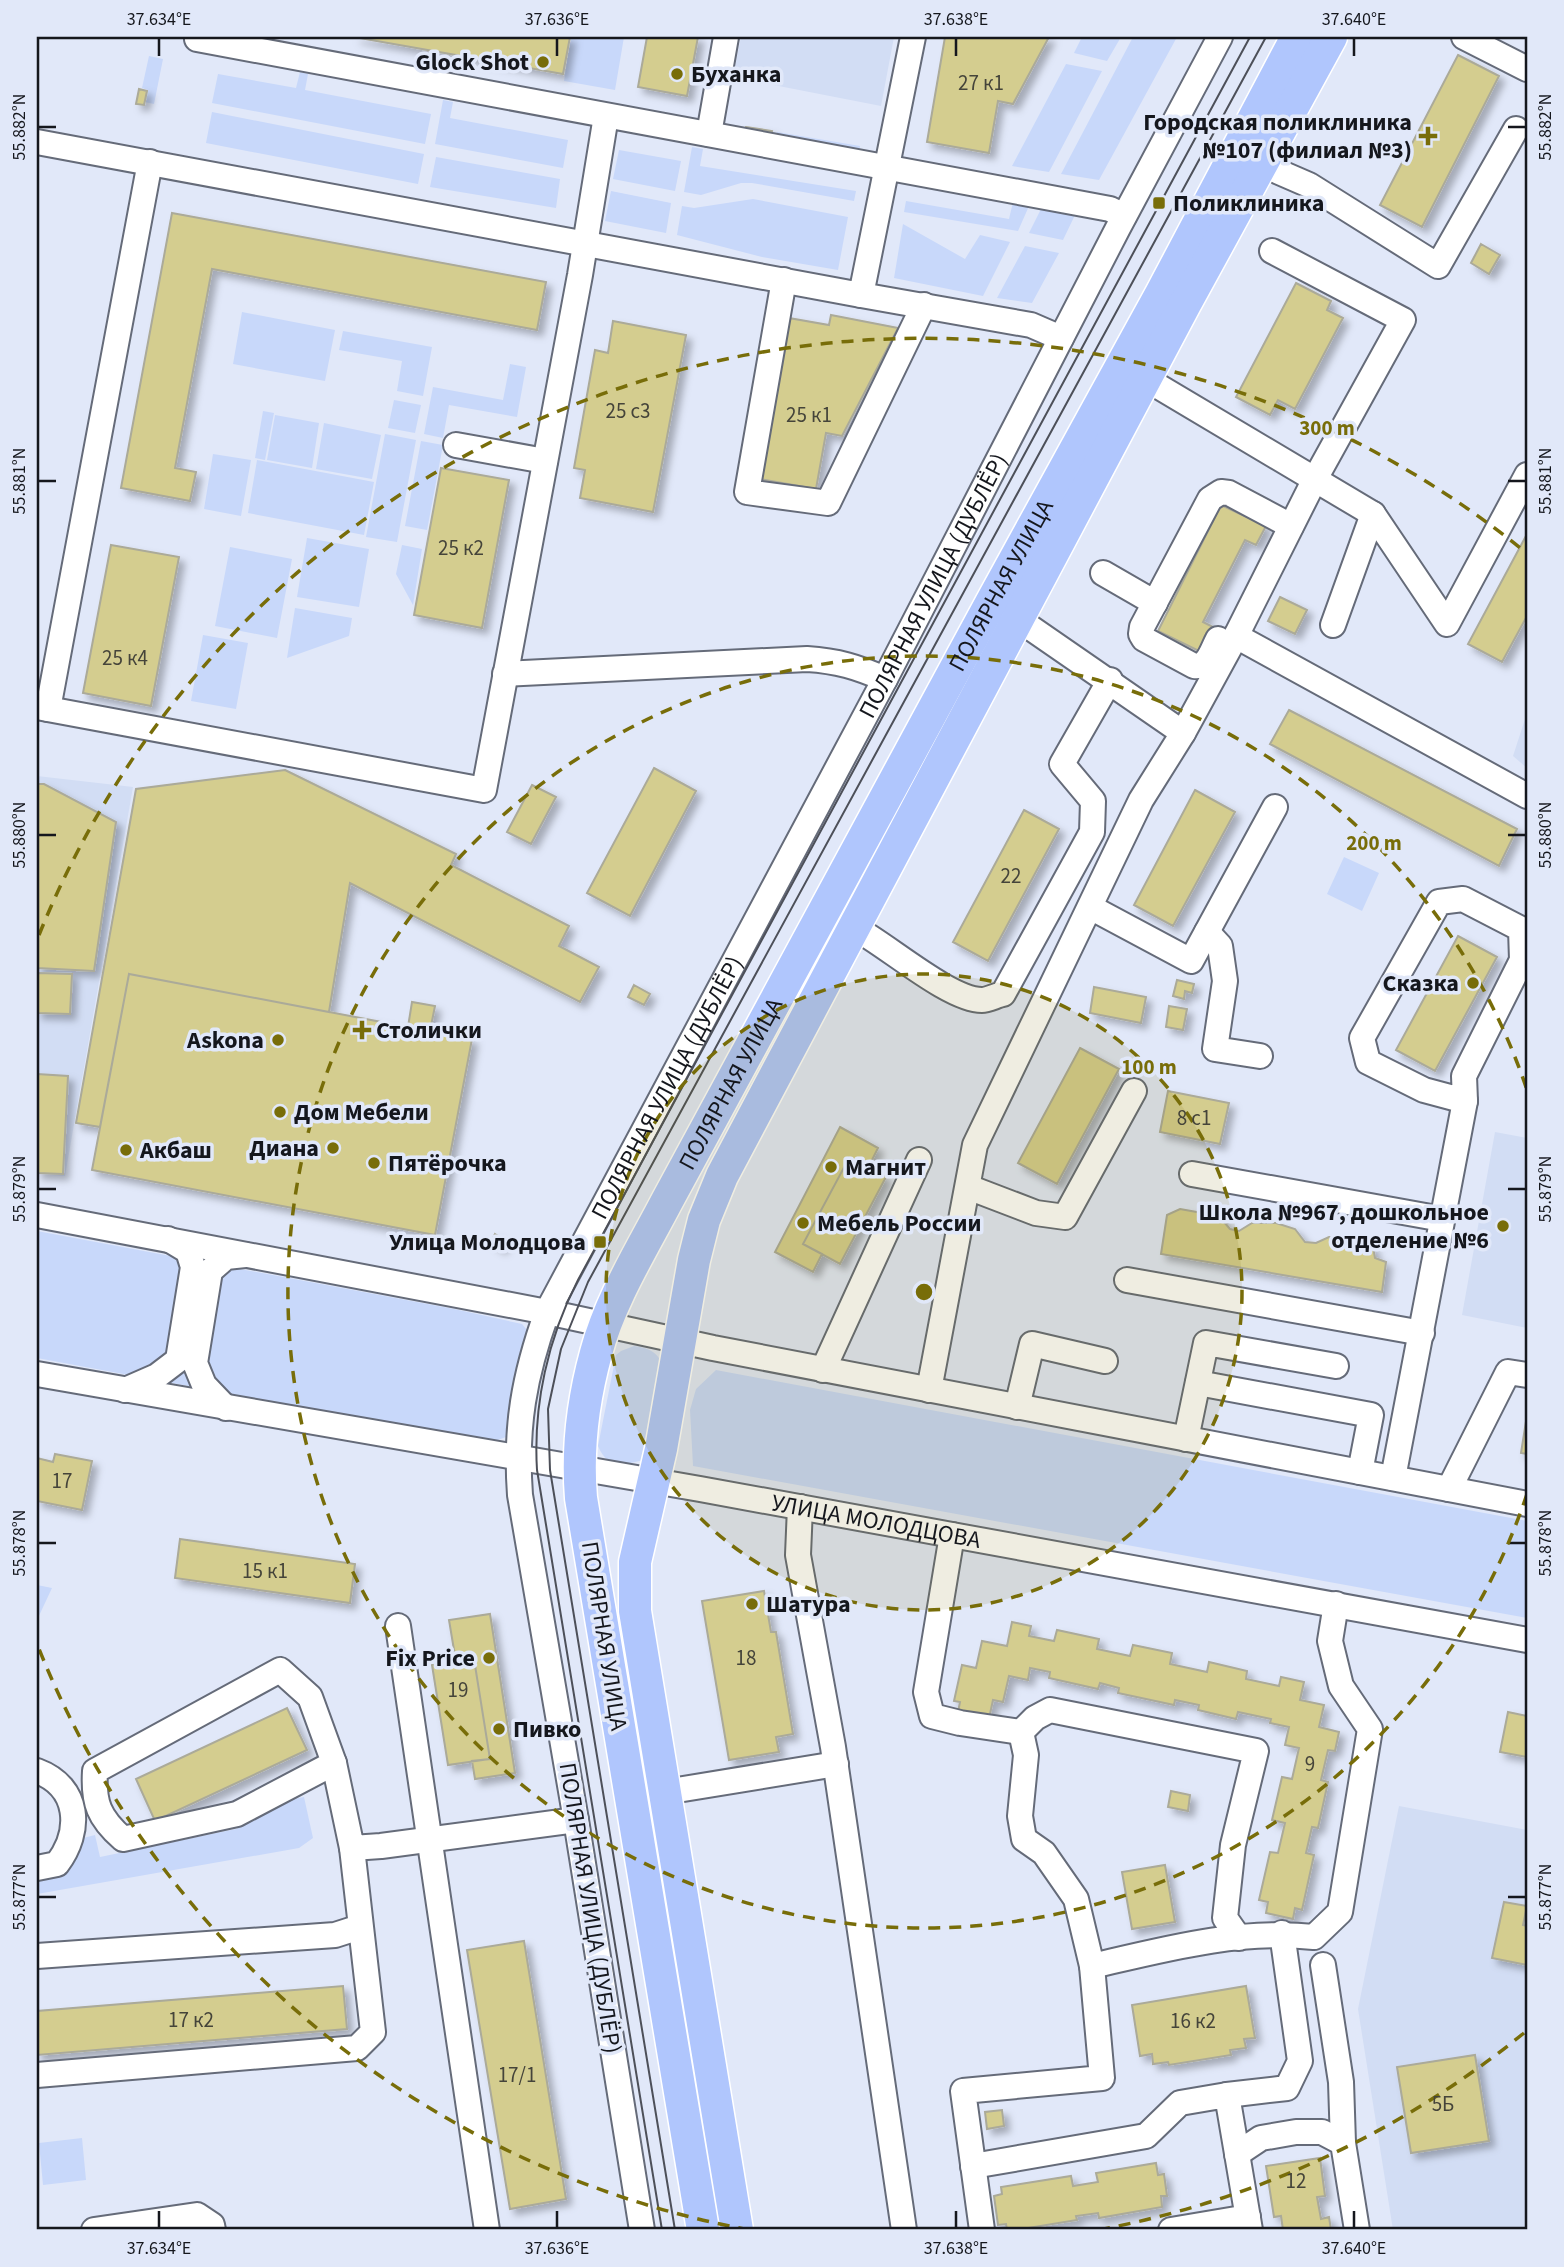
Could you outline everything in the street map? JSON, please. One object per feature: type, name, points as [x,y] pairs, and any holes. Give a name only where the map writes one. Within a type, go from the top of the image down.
[{"type":"main road","name":"ПОЛЯРНАЯ УЛИЦА","points":[[703,2230],[581,1497],[578,1467],[580,1436],[596,1352],[606,1324],[667,1201],[990,603],[1166,285],[1297,37]]},
{"type":"main road","name":"ПОЛЯРНАЯ УЛИЦА","points":[[737,2230],[635,1611],[635,1562],[654,1481],[704,1220],[722,1176],[853,927],[1331,37]]},
{"type":"street","points":[[709,134],[726,37]]},
{"type":"street","points":[[861,295],[913,37]]},
{"type":"street","name":"ПОЛЯРНАЯ УЛИЦА (ДУБЛЁР)","points":[[642,2230],[520,1495],[517,1458],[525,1382],[547,1312],[885,679],[1124,216],[1220,37]]},
{"type":"street","points":[[1464,37],[1527,69]]},
{"type":"street","points":[[193,38],[1110,209],[1124,216]]},
{"type":"street","points":[[150,162],[42,708],[484,790],[585,244],[606,116]]},
{"type":"street","points":[[1263,161],[1279,172],[1309,185],[1438,266],[1516,129]]},
{"type":"street","points":[[37,142],[1031,325],[1061,338]]},
{"type":"street","points":[[929,1390],[975,1145],[1141,800],[1183,733],[1236,636],[1315,479],[1403,320],[1272,251]]},
{"type":"street","points":[[784,280],[747,492],[828,503],[924,305]]},
{"type":"street","points":[[1146,379],[1373,514],[1447,624],[1527,475]]},
{"type":"street","points":[[456,445],[545,461]]},
{"type":"street","points":[[1260,589],[1251,584],[1243,589],[1205,664],[1200,667],[1144,639],[1141,634],[1142,627],[1210,499],[1215,495],[1229,493],[1291,526]]},
{"type":"street","points":[[1333,625],[1373,514]]},
{"type":"street","points":[[1103,573],[1155,603]]},
{"type":"street","points":[[1018,619],[1110,680],[1183,733]]},
{"type":"street","points":[[1236,636],[1527,796]]},
{"type":"street","points":[[505,674],[807,659],[853,665],[885,679]]},
{"type":"street","points":[[853,927],[892,950],[948,990],[982,1000],[1003,994],[1092,832],[1093,801],[1062,764],[1110,680]]},
{"type":"street","points":[[1090,907],[1191,961],[1275,807]]},
{"type":"street","points":[[1394,1478],[1465,1101],[1464,1076],[1522,960],[1521,929],[1463,899],[1440,902],[1362,1038],[1368,1062],[1424,1090],[1465,1101]]},
{"type":"street","points":[[1207,932],[1220,947],[1226,981],[1215,1049],[1260,1056]]},
{"type":"street","points":[[968,1187],[1036,1213],[1065,1217],[1134,1091]]},
{"type":"street","points":[[822,1370],[919,1160]]},
{"type":"street","points":[[1192,1174],[1442,1219]]},
{"type":"street","points":[[37,1215],[547,1312],[822,1370],[1527,1504]]},
{"type":"street","points":[[125,1390],[157,1376],[178,1360],[193,1267],[188,1251],[167,1239]]},
{"type":"street","points":[[226,1408],[204,1385],[195,1363],[210,1270],[226,1257],[253,1255]]},
{"type":"street","points":[[1126,1280],[1422,1333]]},
{"type":"street","points":[[1186,1439],[1206,1343],[1336,1366]]},
{"type":"street","points":[[1017,1407],[1032,1344],[1105,1361]]},
{"type":"street","points":[[1449,1489],[1508,1372],[1527,1375]]},
{"type":"street","name":"УЛИЦА МОЛОДЦОВА","points":[[37,1374],[578,1467],[1527,1640]]},
{"type":"street","points":[[1198,1383],[1371,1415],[1360,1472]]},
{"type":"street","points":[[800,1507],[798,1555],[836,1764],[904,2230]]},
{"type":"street","points":[[951,1535],[926,1692],[932,1716],[1021,1732]]},
{"type":"street","points":[[1092,1966],[1206,1940],[1282,1933],[1314,1937],[1340,1912],[1370,1729],[1341,1686],[1330,1641],[1336,1604]]},
{"type":"street","points":[[398,1626],[487,2230]]},
{"type":"street","points":[[37,2075],[357,2048],[373,2032],[352,1848],[334,1763],[310,1697],[280,1670],[94,1771],[93,1790],[98,1810],[108,1826],[123,1839],[237,1814],[334,1763]]},
{"type":"street","points":[[1021,1732],[1035,1718],[1050,1710],[1256,1751],[1233,1845],[1225,1918],[1239,1938]]},
{"type":"street","points":[[982,2230],[963,2091],[1102,2078],[1092,1966],[1076,1899],[1044,1853],[1024,1839],[1020,1816],[1026,1755],[1021,1732]]},
{"type":"street","points":[[665,1792],[836,1764]]},
{"type":"street","points":[[37,1771],[59,1784],[69,1799],[74,1816],[74,1833],[68,1850],[57,1864],[37,1867]]},
{"type":"street","points":[[352,1848],[576,1820]]},
{"type":"street","points":[[37,1956],[335,1935],[360,1927]]},
{"type":"street","points":[[973,2166],[1146,2136],[1180,2104],[1287,2088],[1300,2061],[1282,1933]]},
{"type":"street","points":[[1323,1965],[1340,2081],[1343,2143],[1357,2230]]},
{"type":"street","points":[[1171,2230],[1249,2224],[1227,2095]]},
{"type":"street","points":[[1237,2154],[1261,2138],[1296,2132],[1322,2132],[1343,2143]]},
{"type":"street","points":[[94,2230],[197,2215],[212,2225],[213,2230]]},
{"type":"shaded area","points":[[571,37],[624,37],[615,90],[564,81]]},
{"type":"shaded area","points":[[741,37],[894,37],[881,106],[733,77]]},
{"type":"shaded area","points":[[1082,37],[1121,37],[1107,61],[1074,53]]},
{"type":"shaded area","points":[[1133,37],[1177,37],[1099,180],[1061,174]]},
{"type":"shaded area","points":[[149,56],[163,59],[154,104],[145,102],[148,90],[142,88]]},
{"type":"shaded area","points":[[1066,64],[1102,71],[1049,172],[1012,166]]},
{"type":"shaded area","points":[[300,72],[308,74],[305,90],[431,114],[425,144],[212,103],[218,74],[296,88]]},
{"type":"shaded area","points":[[443,100],[453,102],[450,118],[568,140],[563,168],[435,144]]},
{"type":"shaded area","points":[[212,112],[424,154],[418,184],[206,143]]},
{"type":"shaded area","points":[[777,132],[860,146],[859,151],[776,137]]},
{"type":"shaded area","points":[[692,147],[703,149],[700,166],[856,191],[854,201],[752,183],[741,183],[701,195],[684,192]]},
{"type":"shaded area","points":[[619,150],[681,161],[675,191],[613,179]]},
{"type":"shaded area","points":[[436,157],[560,179],[556,208],[430,187]]},
{"type":"shaded area","points":[[611,191],[671,203],[666,233],[605,221]]},
{"type":"shaded area","points":[[753,199],[848,217],[838,270],[762,257],[677,235],[682,206],[694,208]]},
{"type":"shaded area","points":[[906,201],[1009,219],[1013,202],[1029,206],[1018,231],[904,212]]},
{"type":"shaded area","points":[[1041,209],[1075,215],[1063,240],[1029,233]]},
{"type":"shaded area","points":[[903,224],[965,259],[980,235],[1010,242],[983,296],[894,278]]},
{"type":"shaded area","points":[[1025,246],[1059,253],[1032,303],[997,298]]},
{"type":"shaded area","points":[[242,312],[335,330],[325,381],[233,364]]},
{"type":"shaded area","points":[[343,331],[432,347],[423,396],[397,391],[402,361],[339,350]]},
{"type":"shaded area","points":[[510,364],[526,367],[517,417],[449,405],[443,438],[424,434],[433,387],[503,400]]},
{"type":"shaded area","points":[[394,400],[421,405],[415,433],[388,428]]},
{"type":"shaded area","points":[[263,411],[274,413],[265,460],[255,458]]},
{"type":"shaded area","points":[[275,415],[319,423],[312,468],[267,460]]},
{"type":"shaded area","points":[[324,423],[381,435],[372,479],[316,469]]},
{"type":"shaded area","points":[[385,434],[416,440],[397,542],[366,537]]},
{"type":"shaded area","points":[[421,441],[443,445],[427,530],[405,526]]},
{"type":"shaded area","points":[[213,454],[251,460],[241,516],[204,509]]},
{"type":"shaded area","points":[[257,460],[374,482],[364,535],[248,513]]},
{"type":"shaded area","points":[[307,538],[369,549],[359,607],[297,597]]},
{"type":"shaded area","points":[[402,545],[422,549],[413,605],[396,574]]},
{"type":"shaded area","points":[[230,547],[292,559],[277,638],[215,626]]},
{"type":"shaded area","points":[[295,608],[352,618],[349,636],[287,658]]},
{"type":"shaded area","points":[[203,635],[248,643],[236,709],[191,701]]},
{"type":"shaded area","points":[[1527,713],[1527,768],[1513,756]]},
{"type":"shaded area","points":[[37,776],[133,787],[65,1176],[37,1174]]},
{"type":"shaded area","points":[[1344,857],[1379,873],[1362,911],[1327,894]]},
{"type":"shaded area","name":"Школа №967, дошкольное отделение №6","points":[[1495,1132],[1527,1138],[1527,1328],[1462,1315]]},
{"type":"shaded area","points":[[37,1231],[522,1324],[527,1330],[528,1339],[506,1437],[492,1442],[37,1358]]},
{"type":"shaded area","points":[[634,1346],[652,1352],[663,1366],[643,1460],[616,1464],[606,1458],[598,1446],[616,1355]]},
{"type":"shaded area","points":[[716,1370],[1527,1521],[1527,1618],[693,1466],[690,1410],[696,1389]]},
{"type":"shaded area","points":[[37,1585],[52,1588],[37,1620]]},
{"type":"shaded area","points":[[304,1797],[313,1838],[299,1848],[37,1894],[37,1877],[79,1839],[95,1835],[100,1857],[236,1829],[293,1799]]},
{"type":"shaded area","points":[[1399,1806],[1527,1830],[1527,2230],[1393,2230],[1358,2009]]},
{"type":"shaded area","points":[[82,2138],[86,2180],[43,2185],[39,2143]]},
{"type":"building","points":[[354,37],[570,37],[563,74]]},
{"type":"building","points":[[647,37],[698,37],[687,96],[638,87]]},
{"type":"building","points":[[945,37],[1049,37],[1013,104],[998,101],[989,153],[927,142]]},
{"type":"building","points":[[1458,55],[1499,76],[1422,227],[1380,205]]},
{"type":"building","points":[[139,89],[147,91],[144,105],[136,104]]},
{"type":"building","points":[[746,127],[772,131],[770,139],[744,134]]},
{"type":"building","points":[[172,213],[546,282],[537,330],[212,269],[175,468],[196,472],[190,501],[121,488]]},
{"type":"building","points":[[1481,244],[1500,255],[1489,274],[1471,263]]},
{"type":"building","points":[[1296,283],[1331,301],[1327,310],[1343,318],[1295,409],[1278,400],[1270,415],[1236,397]]},
{"type":"building","points":[[831,315],[898,328],[842,436],[826,433],[816,489],[754,478],[783,317],[829,325]]},
{"type":"building","points":[[613,321],[686,335],[653,512],[580,498],[585,470],[574,468],[595,350],[608,353]]},
{"type":"building","points":[[441,468],[509,480],[482,628],[414,615]]},
{"type":"building","points":[[1221,505],[1266,526],[1256,545],[1245,540],[1203,622],[1215,628],[1203,653],[1158,631]]},
{"type":"building","points":[[1527,534],[1527,616],[1502,662],[1468,644]]},
{"type":"building","points":[[111,545],[179,557],[151,706],[83,693]]},
{"type":"building","points":[[1280,597],[1307,610],[1295,634],[1268,621]]},
{"type":"building","points":[[1289,710],[1517,829],[1499,866],[1270,744]]},
{"type":"building","points":[[654,768],[696,791],[630,916],[587,893]]},
{"type":"building","points":[[285,770],[456,854],[451,865],[569,926],[559,946],[599,967],[580,1002],[350,883],[329,1012],[129,974],[100,1127],[76,1123],[136,789]]},
{"type":"building","points":[[37,784],[44,784],[116,822],[94,971],[37,968]]},
{"type":"building","points":[[532,785],[556,797],[531,844],[507,832]]},
{"type":"building","points":[[1195,790],[1235,812],[1173,926],[1134,905]]},
{"type":"building","points":[[1024,810],[1059,829],[988,961],[953,942]]},
{"type":"building","points":[[1458,936],[1497,957],[1435,1071],[1396,1050]]},
{"type":"building","points":[[37,973],[72,974],[70,1014],[37,1013]]},
{"type":"building","name":"Дом Мебели","points":[[129,974],[408,1027],[412,1002],[435,1006],[430,1031],[472,1039],[435,1235],[92,1170]]},
{"type":"building","points":[[1177,980],[1194,984],[1192,993],[1185,991],[1184,999],[1173,996]]},
{"type":"building","points":[[634,985],[650,994],[644,1005],[628,997]]},
{"type":"building","points":[[1094,987],[1146,997],[1141,1023],[1090,1013]]},
{"type":"building","points":[[1169,1006],[1187,1009],[1183,1030],[1166,1027]]},
{"type":"building","points":[[1080,1048],[1119,1069],[1057,1184],[1018,1163]]},
{"type":"building","points":[[37,1074],[68,1076],[63,1174],[37,1173]]},
{"type":"building","points":[[1168,1091],[1229,1103],[1220,1144],[1160,1132]]},
{"type":"building","points":[[840,1127],[878,1148],[868,1168],[849,1158],[803,1244],[822,1254],[813,1272],[775,1252]]},
{"type":"building","points":[[849,1158],[886,1177],[840,1264],[803,1244]]},
{"type":"building","points":[[1180,1209],[1219,1216],[1230,1229],[1239,1231],[1252,1223],[1276,1223],[1295,1229],[1305,1242],[1316,1243],[1329,1237],[1350,1238],[1373,1247],[1375,1258],[1386,1262],[1382,1292],[1161,1254],[1167,1215]]},
{"type":"building","points":[[495,1234],[505,1240],[501,1248],[491,1242]]},
{"type":"building","points":[[1527,1415],[1527,1454],[1521,1453]]},
{"type":"building","points":[[55,1454],[92,1461],[82,1510],[37,1501],[37,1458],[53,1462]]},
{"type":"building","points":[[180,1539],[355,1564],[350,1603],[175,1578]]},
{"type":"building","points":[[764,1591],[771,1632],[776,1632],[793,1734],[776,1737],[779,1752],[729,1760],[702,1601]]},
{"type":"building","points":[[490,1614],[515,1773],[475,1779],[472,1761],[490,1759],[474,1659],[456,1662],[449,1620]]},
{"type":"building","points":[[1012,1622],[1031,1626],[1029,1636],[1054,1641],[1057,1630],[1099,1639],[1097,1649],[1130,1656],[1133,1645],[1172,1653],[1170,1664],[1207,1672],[1209,1662],[1247,1671],[1246,1679],[1279,1686],[1281,1677],[1304,1682],[1300,1700],[1324,1705],[1319,1727],[1339,1732],[1335,1751],[1328,1750],[1321,1780],[1328,1782],[1318,1828],[1312,1827],[1306,1853],[1314,1855],[1302,1910],[1295,1908],[1293,1919],[1266,1913],[1268,1902],[1259,1900],[1270,1852],[1278,1853],[1285,1823],[1272,1820],[1282,1777],[1292,1779],[1299,1748],[1285,1745],[1289,1727],[1270,1723],[1271,1719],[1238,1712],[1236,1719],[1198,1710],[1199,1705],[1175,1700],[1174,1705],[1118,1693],[1119,1688],[1100,1683],[1098,1689],[1049,1678],[1050,1672],[1030,1668],[1028,1680],[1009,1676],[1003,1702],[993,1700],[988,1723],[957,1717],[960,1702],[954,1701],[962,1665],[976,1668],[982,1641],[1007,1646]]},
{"type":"building","points":[[474,1659],[490,1759],[448,1765],[432,1665]]},
{"type":"building","points":[[287,1708],[307,1750],[155,1821],[136,1779]]},
{"type":"building","points":[[1508,1712],[1527,1716],[1527,1757],[1500,1752]]},
{"type":"building","points":[[1171,1791],[1190,1795],[1188,1811],[1168,1807]]},
{"type":"building","points":[[1165,1865],[1175,1922],[1132,1929],[1122,1872]]},
{"type":"building","points":[[1504,1902],[1527,1906],[1523,1925],[1527,1926],[1527,1965],[1492,1958]]},
{"type":"building","points":[[524,1941],[566,2199],[510,2209],[467,1950]]},
{"type":"building","points":[[343,1986],[347,2029],[37,2055],[37,2011]]},
{"type":"building","points":[[1246,1986],[1255,2038],[1244,2039],[1246,2048],[1230,2050],[1231,2055],[1169,2065],[1168,2062],[1153,2064],[1152,2054],[1140,2056],[1132,2005]]},
{"type":"building","points":[[1475,2055],[1489,2141],[1411,2153],[1397,2067]]},
{"type":"building","points":[[1002,2110],[1004,2126],[987,2129],[985,2112]]},
{"type":"building","points":[[1320,2158],[1325,2196],[1317,2197],[1321,2219],[1329,2217],[1331,2230],[1283,2230],[1281,2216],[1274,2217],[1266,2166]]},
{"type":"building","points":[[1156,2163],[1158,2175],[1164,2174],[1167,2196],[1161,2196],[1162,2207],[1099,2218],[1098,2213],[1076,2216],[1077,2220],[1016,2230],[1007,2230],[1006,2224],[998,2225],[994,2196],[1002,2194],[1001,2187],[1071,2176],[1073,2186],[1098,2182],[1096,2173]]},
{"type":"tram line","points":[[662,2230],[537,1470],[540,1397],[551,1348],[567,1302],[578,1280],[1250,37]]},
{"type":"tram line","points":[[675,2230],[550,1470],[548,1409],[561,1349],[588,1282],[1266,37]]},
{"type":"place","name":"Glock Shot","points":[[543,62]]},
{"type":"place","name":"Буханка","points":[[677,74]]},
{"type":"place","name":"Городская поликлиника №107 (филиал №3)","points":[[1428,136]]},
{"type":"place","name":"Поликлиника","points":[[1159,203]]},
{"type":"place","name":"Сказка","points":[[1473,983]]},
{"type":"place","name":"Столички","points":[[362,1030]]},
{"type":"place","name":"Askona","points":[[278,1040]]},
{"type":"place","name":"Дом Мебели","points":[[280,1112]]},
{"type":"place","name":"Диана","points":[[333,1148]]},
{"type":"place","name":"Акбаш","points":[[126,1150]]},
{"type":"place","name":"Пятёрочка","points":[[374,1163]]},
{"type":"place","name":"Магнит","points":[[831,1167]]},
{"type":"place","name":"Мебель России","points":[[803,1223]]},
{"type":"place","name":"Школа №967, дошкольное отделение №6","points":[[1503,1226]]},
{"type":"place","name":"Улица Молодцова","points":[[600,1242]]},
{"type":"place","name":"Шатура","points":[[752,1604]]},
{"type":"place","name":"Fix Price","points":[[489,1658]]},
{"type":"place","name":"Пивко","points":[[499,1729]]}]
